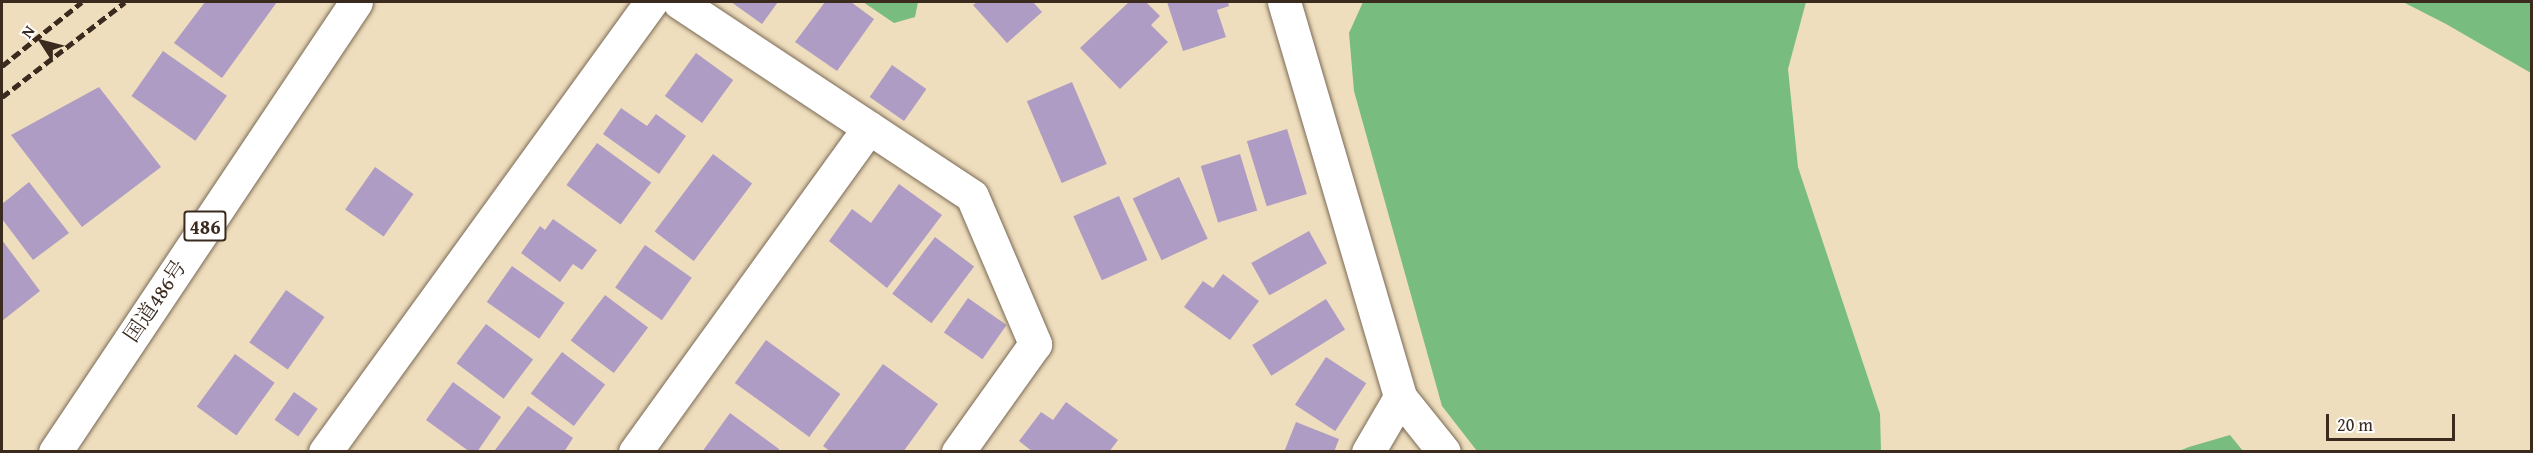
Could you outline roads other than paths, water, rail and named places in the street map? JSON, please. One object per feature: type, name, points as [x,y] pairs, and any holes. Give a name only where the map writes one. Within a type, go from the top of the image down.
[{"type":"main road","name":"国道486号","points":[[55,452],[356,2]]},
{"type":"main road","points":[[325,452],[651,2]]},
{"type":"main road","points":[[679,2],[972,196],[1035,344],[958,452]]},
{"type":"main road","points":[[1284,2],[1400,397],[1444,452]]},
{"type":"main road","points":[[635,452],[869,128]]},
{"type":"main road","points":[[1368,452],[1400,397]]},
{"type":"railway","points":[[2,66],[82,2]]},
{"type":"railway","points":[[2,97],[125,2]]}]
